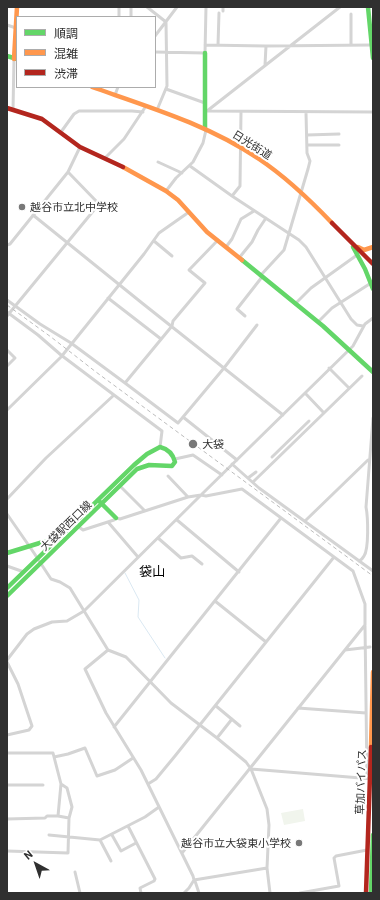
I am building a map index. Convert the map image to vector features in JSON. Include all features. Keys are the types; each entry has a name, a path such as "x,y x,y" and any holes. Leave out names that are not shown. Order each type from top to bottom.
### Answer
{"main road":[{"path":"7,56 16,59 16,7"},
{"path":"369,7 373,18"},
{"path":"369,7 373,58"},
{"path":"206,53 206,130"},
{"name":"日光街道","path":"95,88 146,106 206,130 241,148 269,167 301,193 373,264"},
{"path":"7,108 48,122 80,147 105,158 178,200 196,221 318,322 373,372"},
{"path":"351,243 364,250 373,247"},
{"path":"351,243 365,269 373,289"},
{"path":"160,447 166,449 175,459 174,464 170,467 149,464 135,467 144,456 160,447"},
{"path":"144,456 149,464"},
{"name":"大袋駅西口線","path":"7,596 120,486 135,467"},
{"name":"大袋駅西口線","path":"7,588 98,500 135,467"},
{"path":"98,500 116,518"},
{"path":"7,553 43,542 46,542 50,546"},
{"name":"草加バイパス","path":"371,893 370,779 373,672"},
{"name":"草加バイパス","path":"366,893 373,835"}],"street":[{"path":"148,7 166,22 166,89 157,111"},
{"path":"156,35 177,7"},
{"path":"156,52 206,53 206,7"},
{"path":"218,45 221,12 223,7"},
{"path":"206,111 340,7"},
{"path":"351,14 351,46"},
{"path":"7,25 16,28"},
{"path":"205,45 372,45"},
{"path":"265,65 266,46"},
{"path":"13,110 16,59"},
{"path":"115,95 118,88"},
{"path":"166,89 205,103"},
{"path":"105,158 124,140 146,106"},
{"path":"61,132 74,114 79,110 143,112"},
{"path":"206,111 373,112"},
{"path":"232,196 240,186 241,112"},
{"path":"245,316 237,309 261,276 283,253 301,193 310,161 307,153 306,112"},
{"path":"166,192 176,178 190,166 203,143 206,130"},
{"path":"307,135 339,134"},
{"path":"307,145 339,145"},
{"path":"7,245 10,244 68,172 80,147"},
{"path":"158,162 182,173"},
{"path":"190,166 254,211 299,240 306,247 353,322 359,326 363,326"},
{"path":"68,172 99,204 8,314 38,335 61,356 162,431 160,447"},
{"path":"226,247 232,239 241,219 254,211"},
{"path":"7,410 61,356 154,241 156,236 166,227 189,212"},
{"path":"34,215 172,326 175,330 283,415"},
{"path":"239,258 252,242 266,218"},
{"path":"125,383 205,283 189,270 218,240"},
{"path":"154,241 172,256"},
{"path":"295,304 306,292 357,255"},
{"path":"318,322 332,308 371,283"},
{"path":"108,298 160,339"},
{"path":"7,300 40,324 71,343 178,423 256,327"},
{"path":"7,735 29,730 32,726 18,684 7,661 27,634 34,629 52,622 67,621 84,611 349,350 363,326 373,318"},
{"path":"7,350 15,358 7,366"},
{"path":"330,368 349,388"},
{"path":"253,482 362,376"},
{"path":"305,393 324,413"},
{"path":"7,499 46,458 114,395"},
{"path":"183,417 237,460"},
{"path":"359,561 365,555 368,526 366,507 373,418"},
{"path":"272,457 309,420"},
{"path":"288,442 291,445"},
{"path":"175,459 193,455 222,475"},
{"path":"305,521 369,459"},
{"path":"232,464 253,482 373,571"},
{"path":"248,478 256,472"},
{"path":"168,476 188,497"},
{"path":"120,486 144,511"},
{"path":"79,527 83,530 116,518 120,519 188,497 201,495 206,496 242,489 353,571 364,604 366,713 370,779 250,768"},
{"path":"7,514 51,579 70,588 108,650 126,657 171,703 201,725 246,762 250,768 267,809 269,825 267,868 270,893"},
{"path":"114,727 281,518"},
{"path":"177,520 239,572"},
{"path":"108,522 138,557"},
{"path":"158,538 181,558 192,556 202,564"},
{"path":"148,784 156,779 201,725 334,557"},
{"path":"7,566 24,572"},
{"path":"215,602 266,642"},
{"path":"182,853 365,625"},
{"path":"345,650 370,647"},
{"path":"108,650 85,669 106,713 160,807 195,880 199,893"},
{"path":"216,706 240,726"},
{"path":"298,708 366,713"},
{"path":"217,738 232,719"},
{"path":"54,757 85,748 97,776 115,770 133,758"},
{"path":"7,753 53,753 61,784 58,816"},
{"path":"7,851 68,853 72,807 67,788 61,784"},
{"path":"7,785 43,785"},
{"path":"49,835 100,840 145,817 160,807"},
{"path":"7,819 45,818 47,816 70,818"},
{"path":"128,826 155,879 154,882 140,888 141,893"},
{"path":"112,835 121,851 136,843"},
{"path":"100,840 111,861"},
{"path":"300,893 338,886 334,858 336,856 371,849"},
{"path":"184,893 190,888 195,880 267,868"},
{"path":"75,872 80,893"}],"shaded area":[{"path":"303,809 305,821 284,825 281,813"}],"waterway":[{"path":"125,573 139,600 138,617 165,658"}],"railway":[{"path":"7,305 373,576"}],"traffic: fast":[{"path":"368,7 373,58"},
{"path":"205,53 205,129"},
{"path":"7,56 16,59"},
{"path":"353,247 365,269 373,289"},
{"path":"242,260 323,326 373,372"},
{"path":"7,588 147,454 160,447 171,454 175,462 172,466 149,465 137,469 7,596"},
{"path":"100,502 116,518"},
{"path":"7,553 43,542 46,542 50,546"},
{"path":"371,893 373,835"}],"traffic: slow":[{"path":"16,16 17,7"},
{"path":"14,59 16,24"},
{"path":"95,88 178,118 220,136 240,147 269,166 288,181 332,223"},
{"path":"123,167 166,191 178,200 207,232 242,260"},
{"path":"358,247 364,250 373,247"},
{"path":"371,747 373,672"}],"traffic: jam":[{"path":"7,108 42,119 80,147 123,167"},
{"path":"332,223 373,264"},
{"path":"366,893 371,747"}],"place":[{"name":"越谷市立北中学校","path":"22,207"},
{"name":"大袋","path":"193,444"},
{"name":"越谷市立大袋東小学校","path":"299,843"}],"district":[{"name":"袋山","path":"152,572"}]}
